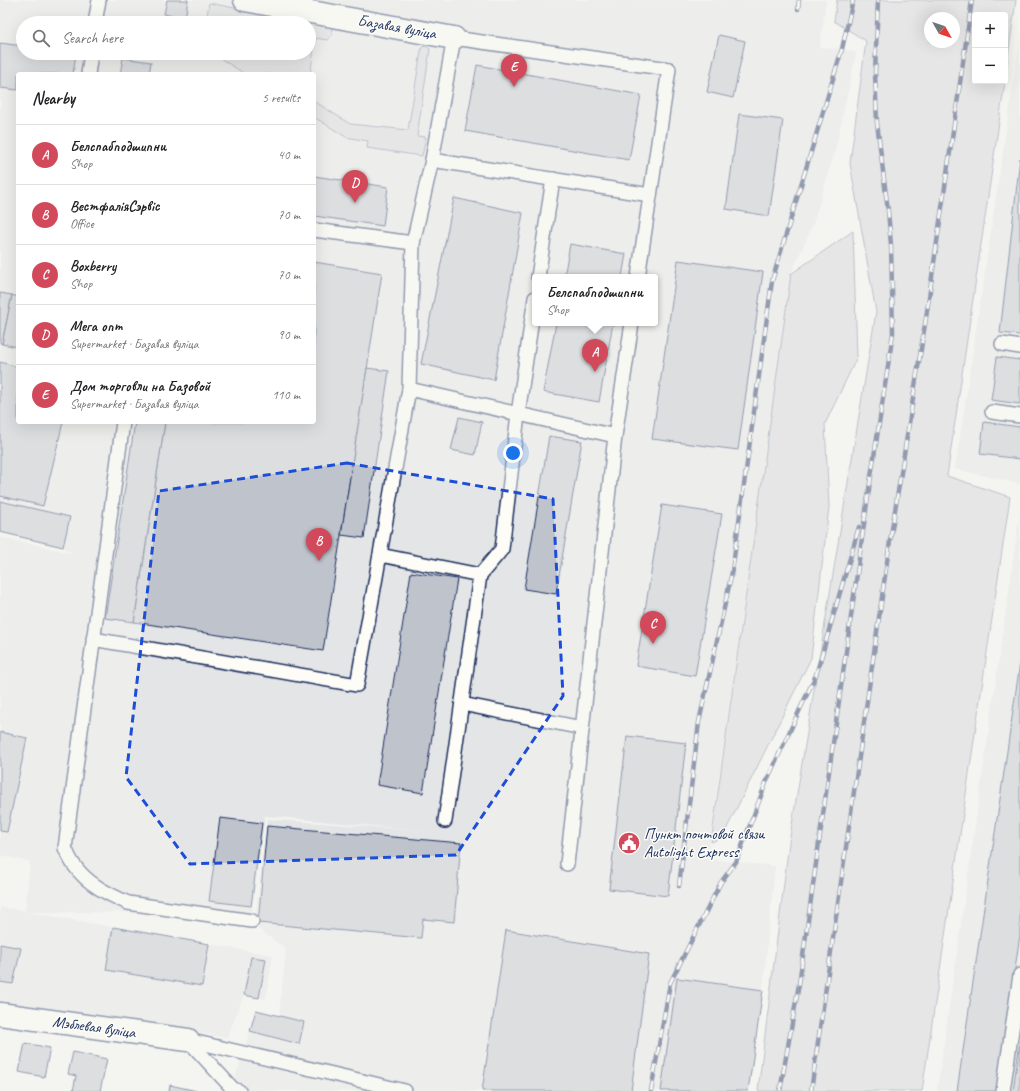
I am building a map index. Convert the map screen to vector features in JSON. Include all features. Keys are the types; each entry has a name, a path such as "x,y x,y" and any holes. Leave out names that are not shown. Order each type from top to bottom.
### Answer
{"street":[{"name":"Базавая вуліца","path":"245,0 454,38"},
{"name":"Мэблевая вуліца","path":"0,1014 188,1040"}],"lane":[{"path":"96,16 99,0"},
{"path":"94,639 357,685 409,389 413,243 432,160 454,38 669,69 638,274"},
{"path":"88,72 90,60"},
{"path":"432,160 650,195"},
{"path":"538,274 553,180"},
{"path":"316,230 413,243"},
{"path":"445,821 480,576 502,549 518,414 532,318"},
{"path":"567,864 615,436 632,326"},
{"path":"1002,344 1020,347"},
{"path":"409,389 615,436"},
{"path":"992,412 1020,416"},
{"path":"123,424 65,848 74,865 89,881 110,895 128,903 252,920"},
{"path":"380,555 480,576"},
{"path":"462,704 582,728"},
{"path":"1003,1091 1017,1016 1020,975"},
{"path":"188,1040 233,1089 239,1091"},
{"path":"188,1040 405,1091"}],"highlighted area":[{"path":"347,463 553,499 563,696 456,855 190,864 126,777 159,491"}],"shaded area":[{"path":"0,0 826,0 820,47 842,49 856,53 835,151 813,224 791,274 707,859 775,866 763,990 748,1091 233,1091 236,1075 256,1010 279,1016 286,949 254,926 267,819 428,831 265,816 252,913 28,912 273,955 266,999 244,995 227,1038 93,1014 69,1015 0,1003 0,907 25,911 30,862 0,855 0,537 71,553 63,547 0,532"},
{"path":"837,0 1016,0 1008,57 1008,12 972,12 972,84 1005,84 947,476 1010,497 922,1091 758,1091 789,843 876,312 850,163 866,41 834,21"},
{"path":"209,3 276,16 207,16"},
{"path":"316,24 328,26 332,29 332,36 327,40 316,38"},
{"path":"1020,38 1020,484 955,469"},
{"path":"426,46 430,49 417,136 426,137 422,156 367,148 368,141 346,137 316,118 316,102 350,124 408,130 422,47"},
{"path":"223,60 312,60 310,72 242,72"},
{"path":"853,231 857,357 825,424 829,507 811,658 722,838 711,842 791,274"},
{"path":"1020,513 1020,1091 937,1091"}],"building":[{"path":"167,0 188,0 185,16 172,16 164,14"},
{"path":"719,35 745,41 733,98 707,92"},
{"path":"0,43 16,45 16,60 75,60 73,72 16,72 16,90 0,88"},
{"path":"123,60 151,62 149,72 120,72"},
{"path":"477,65 641,95 629,160 465,131"},
{"path":"739,114 783,120 769,216 726,209"},
{"path":"1020,158 1020,335 1000,333"},
{"path":"316,176 388,187 383,226 316,216"},
{"path":"454,198 523,213 494,380 421,364"},
{"path":"570,244 626,254 623,274 565,274"},
{"path":"678,260 763,272 738,450 652,439"},
{"path":"316,262 382,273 323,651 134,622 165,424 316,424"},
{"path":"0,293 12,295 2,344 0,343"},
{"path":"12,295 16,296 16,347 2,344"},
{"path":"555,326 612,326 599,402 543,392"},
{"path":"997,357 1020,360 1020,404 991,400"},
{"path":"0,362 16,366 16,424 63,424 43,506 0,496"},
{"path":"367,368 389,371 364,538 341,535"},
{"path":"459,417 482,422 475,455 451,450"},
{"path":"984,422 1020,427 1020,459 980,454"},
{"path":"135,424 165,424 134,622 105,618"},
{"path":"549,436 582,441 556,594 524,589"},
{"path":"0,501 70,517 63,547 0,532"},
{"path":"662,505 722,514 695,676 636,666"},
{"path":"411,572 457,579 423,793 377,785"},
{"path":"1020,663 1020,935 997,1091 957,1091"},
{"path":"0,732 27,738 7,832 0,831"},
{"path":"627,736 686,743 668,896 609,889"},
{"path":"220,818 262,823 251,906 209,901"},
{"path":"267,826 461,843 454,922 423,919 421,938 258,923"},
{"path":"113,927 209,944 202,986 106,970"},
{"path":"506,930 649,954 631,1091 482,1091"},
{"path":"0,944 21,948 13,984 0,982"},
{"path":"251,957 266,959 259,998 244,995"},
{"path":"677,978 763,990 748,1091 661,1091"},
{"path":"256,1010 304,1022 299,1044 250,1031"},
{"path":"1020,1041 1020,1091 1013,1091"},
{"path":"25,1043 50,1048 44,1077 19,1072"},
{"path":"73,1052 107,1059 100,1091 73,1091 76,1076 68,1074"},
{"path":"170,1085 197,1091 169,1091"}],"railway":[{"path":"798,9 799,0"},
{"path":"679,886 699,722 732,572 772,281 842,49 853,0"},
{"path":"780,1091 799,984 868,496 893,333 891,245 877,123 875,73 878,0"},
{"path":"811,1091 890,541 926,318 972,0"},
{"path":"651,1091 670,983 721,882 736,862 767,780 816,675 859,527"}],"place":[{"name":"Дом торговли на Базовой","path":"514,87"},
{"name":"Мега опт","path":"355,203"},
{"name":"Белспабподшипни","path":"595,372"},
{"name":"ВестфаліяСэрвіс","path":"319,561"},
{"name":"Boxberry","path":"653,644"},
{"name":"Пункт почтовой связи Autolight Express","path":"629,843"}]}
